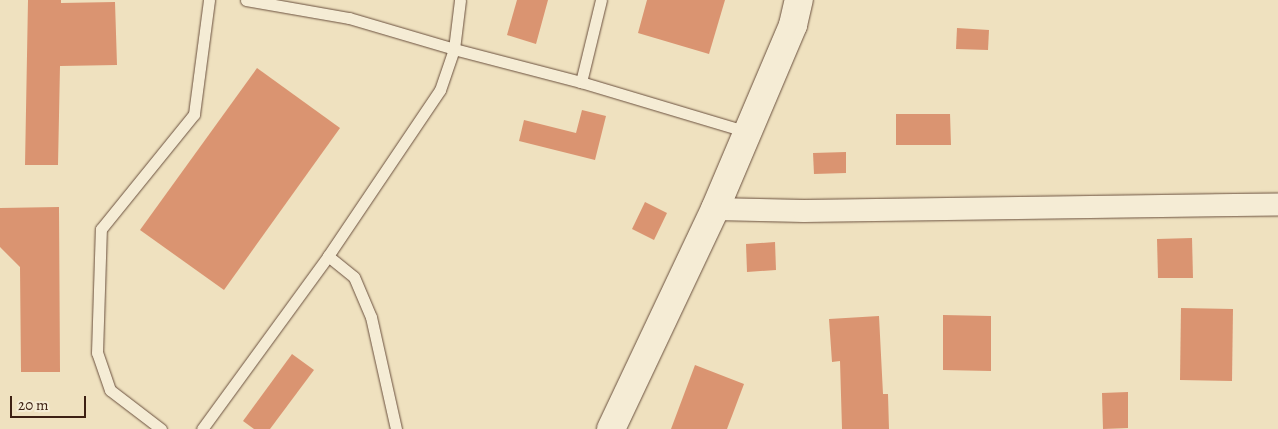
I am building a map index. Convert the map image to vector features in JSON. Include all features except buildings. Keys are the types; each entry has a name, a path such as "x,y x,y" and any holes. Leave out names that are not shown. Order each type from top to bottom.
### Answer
{"street":[{"path":"611,429 715,209 793,25 798,0"},
{"path":"715,209 804,211 1278,204"}],"lane":[{"path":"161,429 110,390 97,353 101,229 194,114 209,0"},
{"path":"246,0 350,18 454,50 580,82 748,132"},
{"path":"202,429 328,256 440,90 454,50 460,0"},
{"path":"580,82 602,0"},
{"path":"328,256 354,277 371,317 396,429"}]}
